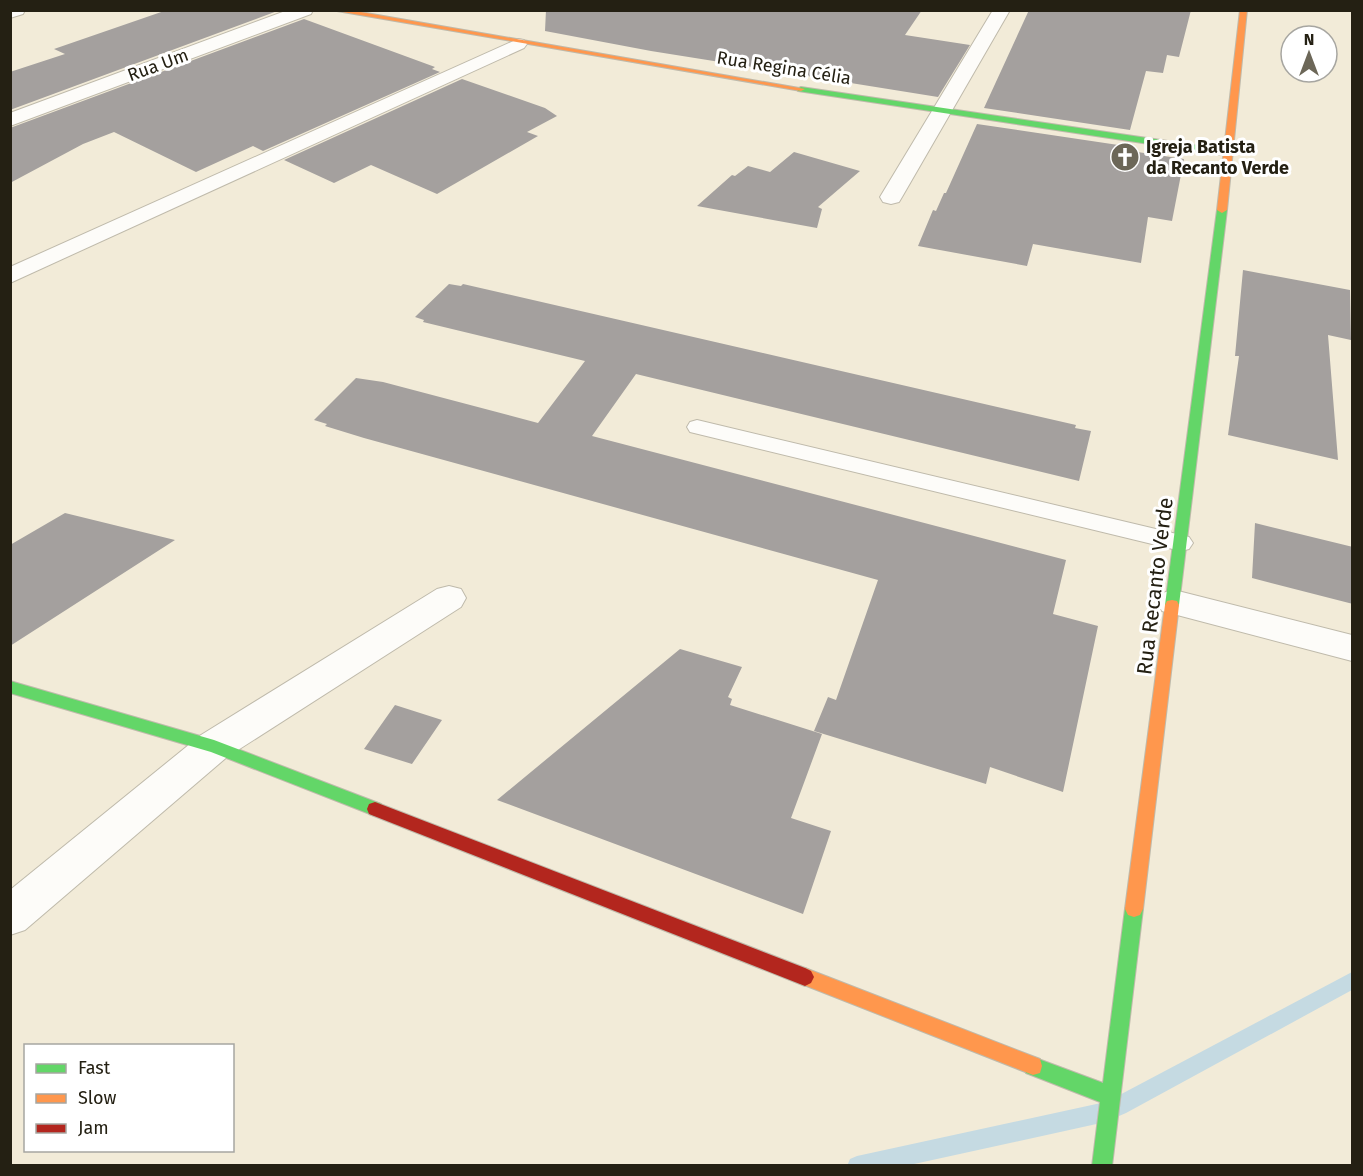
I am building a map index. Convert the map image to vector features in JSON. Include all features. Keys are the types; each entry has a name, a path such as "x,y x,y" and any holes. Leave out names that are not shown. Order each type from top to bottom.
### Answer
{"street":[{"path":"10,13 17,10"},
{"name":"Rua Um","path":"10,120 305,10"},
{"name":"Rua Regina Célia","path":"334,10 518,44 941,112 1229,153"},
{"path":"891,197 1002,10"},
{"name":"Rua Recanto Verde","path":"1102,1166 1174,602 1229,153 1244,10"},
{"path":"10,276 518,44"},
{"path":"10,916 214,746 449,598"},
{"path":"1174,602 1353,648"},
{"path":"10,687 214,746 1111,1096"}],"lane":[{"path":"697,426 1181,543"}],"building":[{"path":"167,10 280,10 10,110 10,72 65,54 54,49"},
{"path":"546,10 922,10 905,35 970,45 938,97 651,51 545,31"},
{"path":"1029,10 1191,10 1179,57 1167,55 1163,73 1146,71 1130,130 984,108"},
{"path":"304,19 435,67 432,69 440,72 263,151 253,146 196,172 114,132 83,144 10,183 10,128"},
{"path":"462,79 545,108 557,116 527,132 538,136 437,194 371,165 334,183 284,160"},
{"path":"977,124 1125,146 1124,150 1184,159 1172,221 1148,217 1141,263 1033,244 1027,266 918,246 933,210 936,211 946,193"},
{"path":"794,152 860,171 818,207 822,209 817,228 697,206 732,175 735,176 748,166 770,172"},
{"path":"1243,270 1350,290 1351,340 1328,335 1338,460 1228,435 1239,356 1235,356"},
{"path":"449,284 461,286 463,284 1076,425 1075,428 1091,431 1079,481 636,374 592,436 1066,560 1053,614 1098,626 1063,792 990,767 986,784 814,731 828,697 836,700 878,580 364,438 325,426 327,424 314,420 356,378 383,382 538,423 585,361 423,322 424,320 415,317"},
{"path":"65,513 175,540 10,646 10,545"},
{"path":"1255,523 1353,547 1353,604 1252,578"},
{"path":"680,649 742,667 728,697 732,699 730,705 822,734 791,818 831,831 803,914 497,800"},
{"path":"395,705 442,720 412,764 364,749"}],"waterway":[{"path":"1119,1106 1352,981"},
{"path":"857,1166 1101,1113"}],"traffic: fast":[{"path":"801,89 1229,153"},
{"path":"1172,605 1222,210"},
{"path":"10,687 214,746 375,809"},
{"path":"1102,1166 1134,909"},
{"path":"1033,1066 1111,1096"}],"traffic: slow":[{"path":"334,10 801,89"},
{"path":"1222,210 1244,10"},
{"path":"1134,909 1172,605"},
{"path":"805,977 1033,1066"}],"traffic: jam":[{"path":"375,809 805,977"}],"place":[{"name":"Igreja Batista da Recanto Verde","path":"1125,157"}]}
